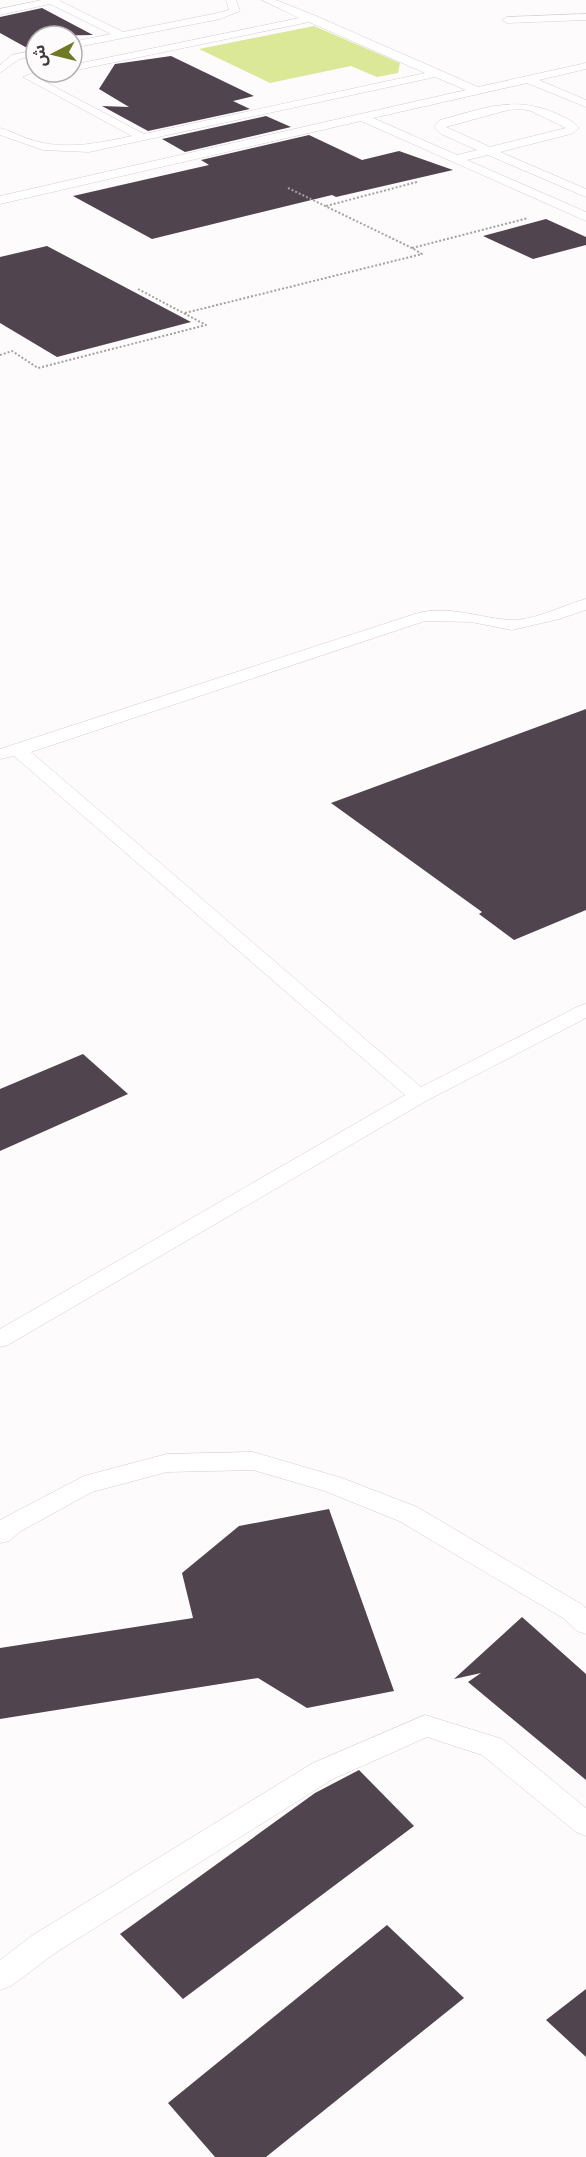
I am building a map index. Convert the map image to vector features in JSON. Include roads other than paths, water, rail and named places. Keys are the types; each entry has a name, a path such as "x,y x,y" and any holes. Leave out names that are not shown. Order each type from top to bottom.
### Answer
{"lane":[{"path":"84,43 220,16 235,11 231,0"},
{"path":"267,0 477,91"},
{"path":"0,12 54,1 121,35"},
{"path":"84,66 312,18"},
{"path":"507,20 586,18"},
{"path":"0,70 16,57 24,55"},
{"path":"0,200 586,66"},
{"path":"0,131 33,146 60,150 89,148 434,74"},
{"path":"527,79 586,104"},
{"path":"41,84 142,137"},
{"path":"456,159 490,151 567,132 573,128 551,115 522,106 508,107 441,124 440,127 445,132 490,151 586,193"},
{"path":"361,117 586,217"},
{"path":"9,752 424,616 471,617 512,625 552,616 586,604"},
{"path":"9,752 419,1096"},
{"path":"0,1339 419,1096 586,1010"},
{"path":"0,1534 12,1524 84,1485 167,1463 253,1461 333,1484 408,1514 572,1611 586,1624"},
{"path":"0,1977 44,1944 194,1849 324,1771 425,1726 492,1747 586,1824"}]}
